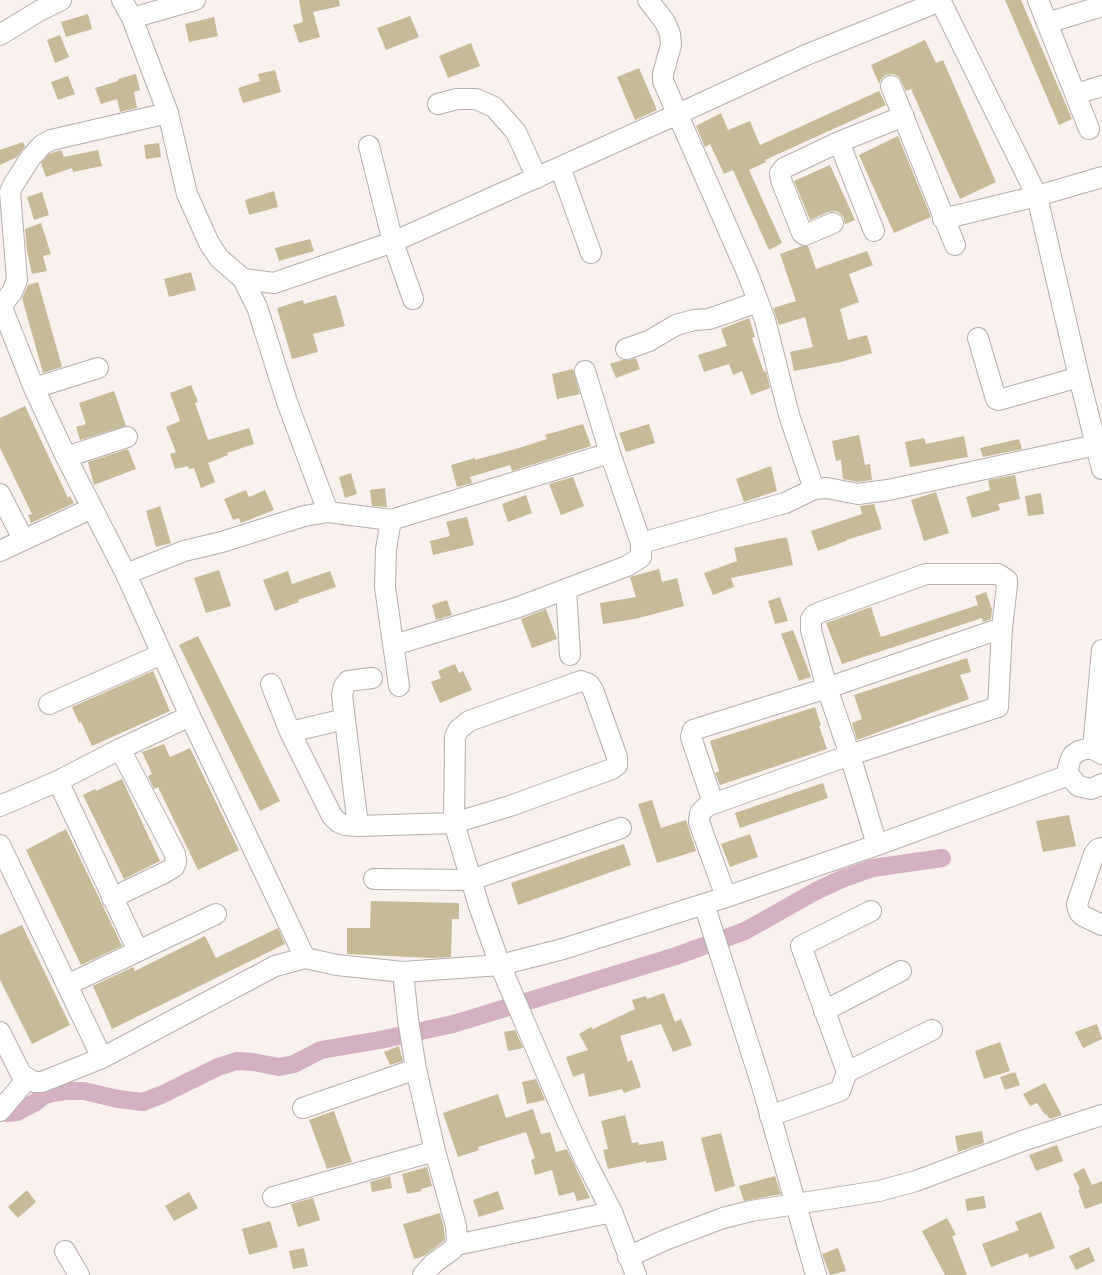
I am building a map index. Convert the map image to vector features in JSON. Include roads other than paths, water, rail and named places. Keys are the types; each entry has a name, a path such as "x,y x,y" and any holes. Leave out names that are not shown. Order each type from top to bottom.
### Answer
{"street":[{"path":"0,35 61,0"},
{"path":"122,0 132,18 168,113 187,194 209,243 219,258 243,279 257,307 287,402 328,512"},
{"path":"132,18 195,0"},
{"path":"648,0 665,22 670,34 671,45 663,74 663,81 758,302 789,414 814,489"},
{"path":"1038,0 1089,129"},
{"path":"243,279 274,283 393,242 806,55 940,1 1037,196 1079,377 1095,412 1096,445 1102,469"},
{"path":"1047,22 1102,6"},
{"path":"891,86 955,245"},
{"path":"1076,94 1102,86"},
{"path":"438,104 457,99 476,99 494,107 516,132 537,178"},
{"path":"168,113 51,140 42,145 31,157 10,192 17,280 12,292 1,306 34,388 126,574 190,716 305,958"},
{"path":"833,224 805,235 802,233 780,180 780,173 784,168 839,142 904,116"},
{"path":"839,142 874,231"},
{"path":"368,146 393,242 413,299"},
{"path":"560,167 591,253"},
{"path":"943,219 1037,196 1102,176"},
{"path":"626,349 650,341 676,325 709,318 758,302"},
{"path":"978,338 996,400 1079,377"},
{"path":"34,388 98,368"},
{"path":"394,646 516,608 636,562 641,557 641,543 610,453 585,371"},
{"path":"66,456 127,437"},
{"path":"641,543 785,503 814,489 858,494 888,490 1096,445"},
{"path":"126,574 184,551 222,542 304,516 328,512 391,520 610,453"},
{"path":"0,494 23,539"},
{"path":"0,551 92,508"},
{"path":"391,520 386,548 385,586 400,686"},
{"path":"726,897 699,822 700,813 707,806 850,755 998,707 1002,628 1007,585 1006,580 998,574 926,574 814,615 810,619 811,630 827,688 850,755 877,845"},
{"path":"566,589 570,654"},
{"path":"713,803 691,736 693,730 827,688 1002,628"},
{"path":"1102,650 1097,752 1086,749 1073,755 1070,761 1069,775 1072,781 1084,789 1091,789 1102,784"},
{"path":"49,704 162,654"},
{"path":"358,826 342,695 344,686 348,681 372,678"},
{"path":"270,684 290,732 332,816 338,822 345,825 358,826 454,824 612,769 617,765 617,757 593,690 588,684 581,682 469,721 458,730 455,737 454,824 471,880 511,993 526,1023 585,1160 612,1212 632,1266 665,1240 705,1224 751,1211 851,1196 899,1186 1025,1140 1102,1115"},
{"path":"0,806 58,781 120,748 190,716"},
{"path":"290,732 346,719"},
{"path":"112,898 164,873 174,867 176,862 175,854 120,748"},
{"path":"0,1032 6,1059 27,1079 34,1082 42,1082 102,1058 275,966 305,958 337,965 403,972 500,965 563,949 726,897 877,845 1069,775"},
{"path":"58,781 138,951"},
{"path":"374,879 471,880 620,828"},
{"path":"0,845 102,1058"},
{"path":"1102,848 1098,849 1094,854 1077,904 1079,912 1083,916 1102,925"},
{"path":"704,904 770,1116 816,1275"},
{"path":"770,1116 840,1091 847,1072 801,946 872,911"},
{"path":"67,985 216,914"},
{"path":"824,1011 901,971"},
{"path":"403,972 416,1069 435,1151 456,1226 456,1245 429,1267 423,1275"},
{"path":"847,1072 932,1030"},
{"path":"303,1108 416,1069"},
{"path":"5,1105 27,1079"},
{"path":"273,1197 435,1151"},
{"path":"456,1245 612,1212"},
{"path":"65,1251 78,1275"}],"waterway":[{"path":"0,1109 7,1113 17,1112 43,1096 65,1091 84,1091 118,1099 143,1102 218,1067 237,1061 279,1067 294,1064 321,1050 380,1040 453,1024 676,956 745,931 816,891 844,878 873,868 942,858"}]}
